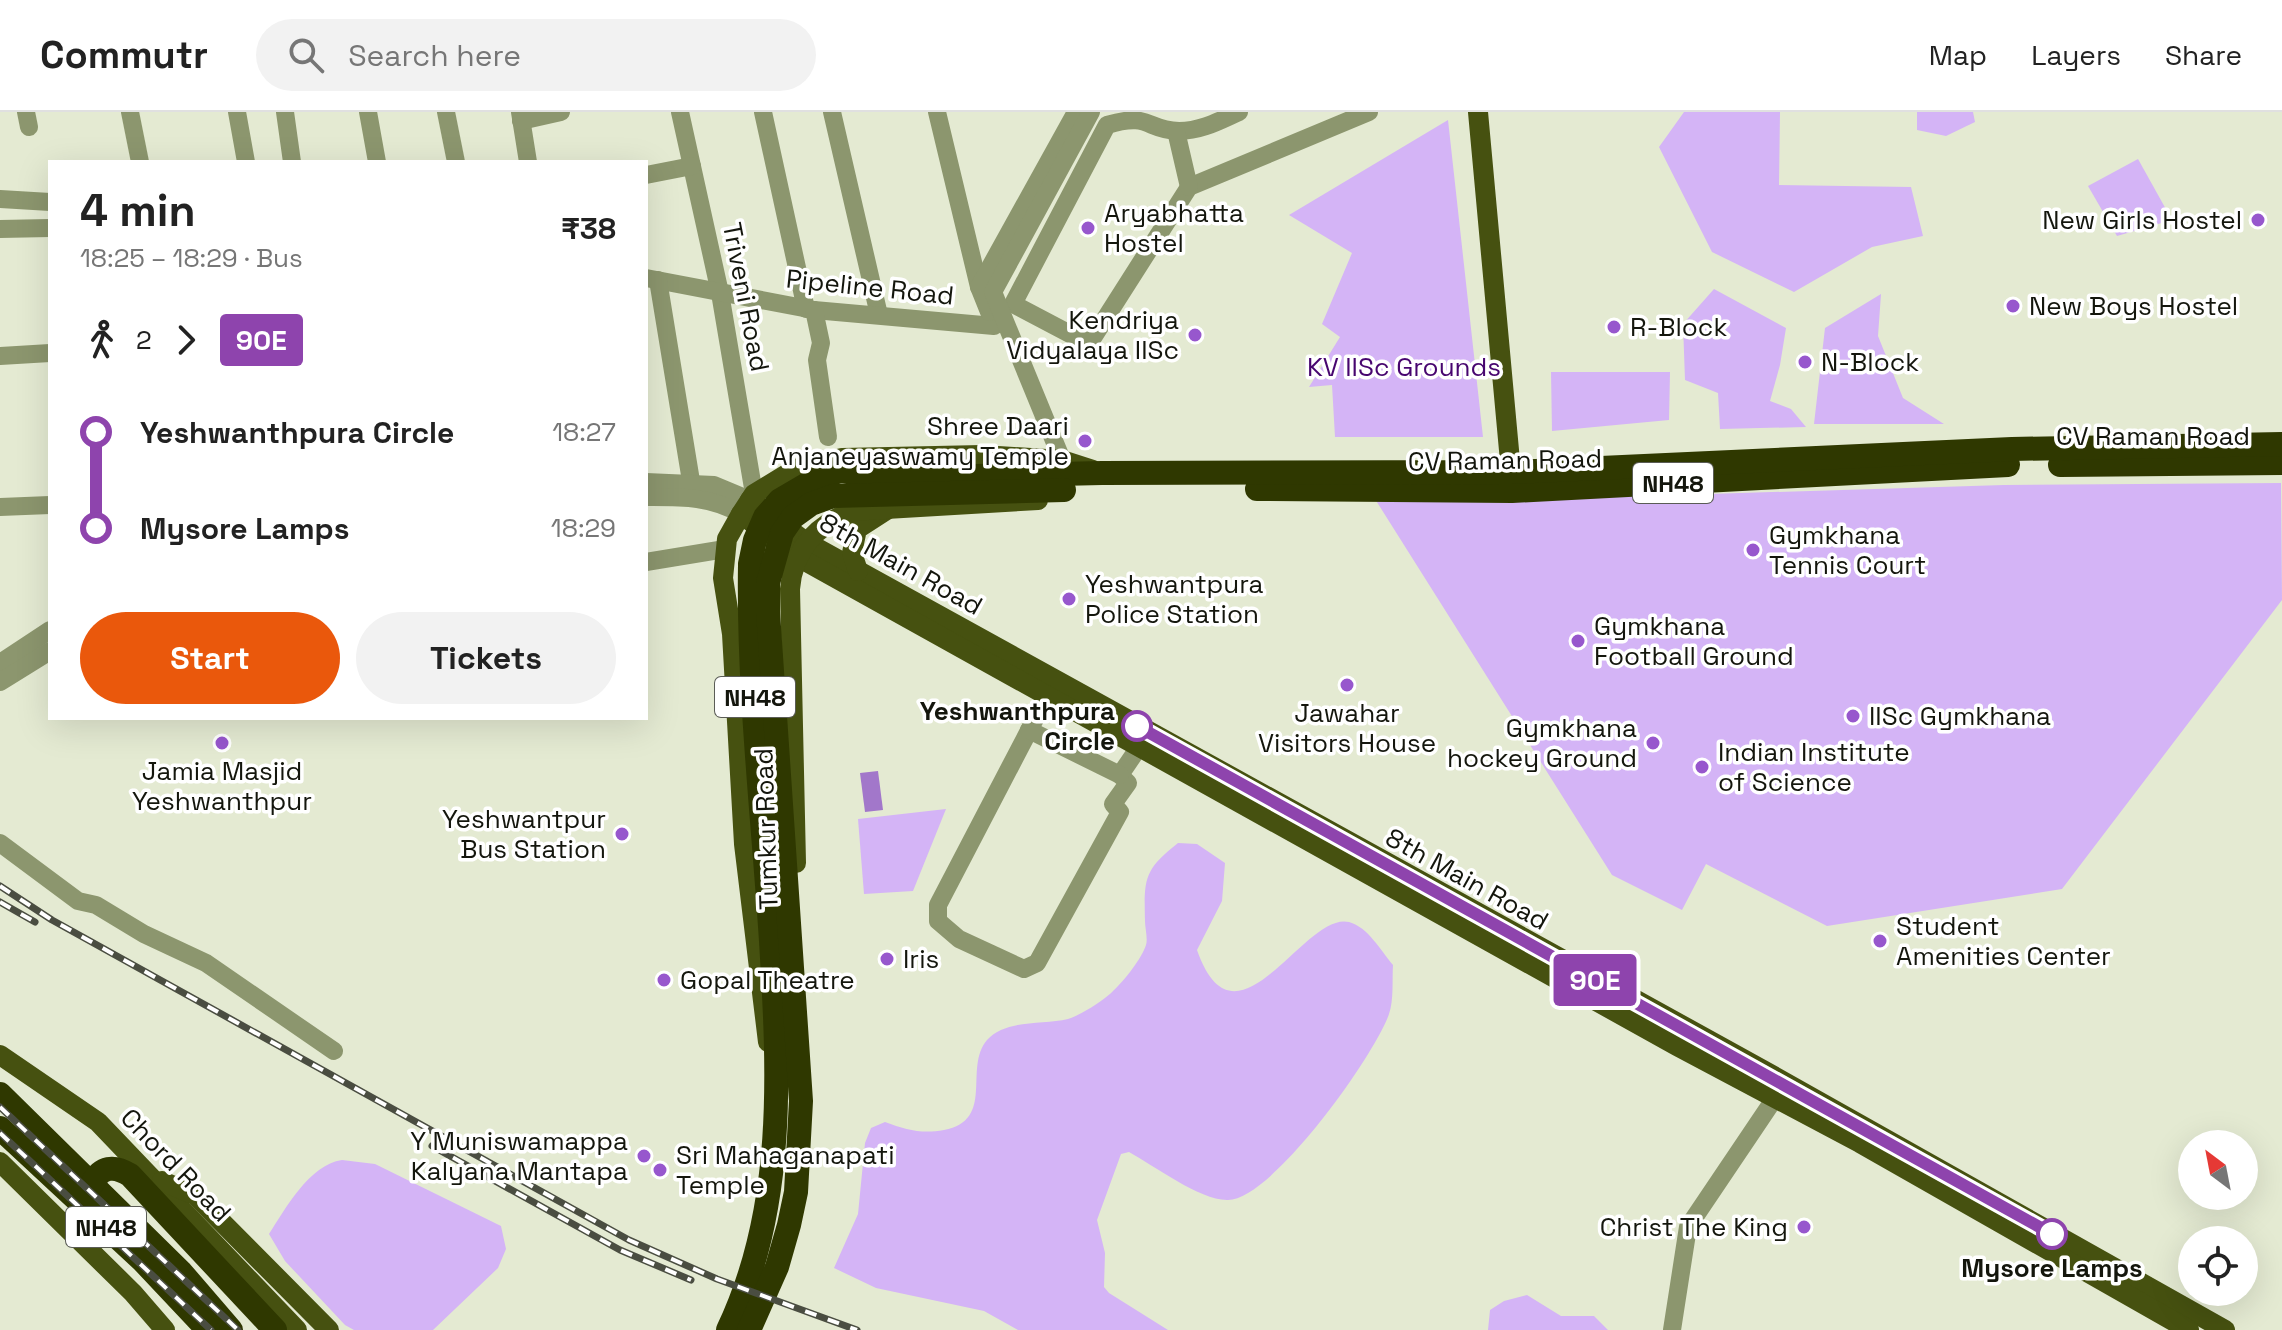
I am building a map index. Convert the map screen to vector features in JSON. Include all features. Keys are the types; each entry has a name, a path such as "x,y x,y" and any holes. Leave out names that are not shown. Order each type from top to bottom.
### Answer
{"highway":[{"name":"CV Raman Road","path":"1102,473 1511,472 2012,449 2282,444"},
{"name":"CV Raman Road","path":"889,494 1064,490 1512,491 2014,465 2282,463"},
{"name":"NH48","path":"776,1051 749,592 755,540 765,517 780,500 821,476 841,471 889,494"},
{"name":"NH48","path":"789,933 768,612 772,557 793,517 811,504 833,496 889,494 1102,473"},
{"name":"Tumkur Road","path":"736,1329 796,1192 801,1116 789,933"},
{"name":"Tumkur Road","path":"767,1263 774,1159 776,1051"},
{"name":"NH48","path":"0,1094 181,1272 231,1330"},
{"name":"NH48","path":"0,1128 143,1261 208,1330"},
{"path":"92,1184 97,1173 107,1168 119,1168 130,1175 275,1330"}],"main road":[{"path":"1478,112 1511,472"},
{"path":"776,1051 766,1040 760,995 743,831 732,634 723,578 725,549 748,502 799,468 842,458 982,455 1056,460 1102,473"},
{"path":"861,459 865,509"},
{"path":"801,549 835,517 865,509 889,494"},
{"path":"858,571 852,553 857,529 889,494"},
{"name":"8th Main Road","path":"748,502 801,549 1682,1038"},
{"name":"8th Main Road","path":"801,549 858,571 1013,666 1047,696 1139,747 2225,1330"},
{"name":"Tumkur Road","path":"789,933 798,919 790,589 801,549"},
{"name":"Chord Road","path":"0,1055 98,1122 155,1178 297,1330"},
{"name":"8th Main Road","path":"1780,1090 2189,1330"},
{"path":"0,1162 133,1293 165,1330"},
{"path":"155,1178 195,1195 329,1330"}],"street":[{"path":"130,112 140,160"},
{"path":"237,112 246,160"},
{"path":"285,112 292,160"},
{"path":"368,112 377,160"},
{"path":"446,112 456,160"},
{"path":"528,160 520,116 561,112"},
{"name":"Triveni Road","path":"680,112 720,293 748,502"},
{"path":"763,112 821,343 817,360 828,437"},
{"path":"832,112 879,315"},
{"path":"937,112 994,326 1056,460"},
{"path":"1056,460 986,290 1076,112"},
{"path":"986,290 1091,112"},
{"path":"1239,112 1202,129 1176,131 1134,117 1107,125 1013,304 1089,344 1189,187 1369,112"},
{"path":"1176,131 1189,187"},
{"path":"648,175 692,166"},
{"path":"0,199 48,202"},
{"path":"0,229 48,228"},
{"path":"652,279 691,481"},
{"name":"Pipeline Road","path":"652,279 810,309 994,326"},
{"path":"0,356 48,353"},
{"name":"8th Main Road","path":"648,482 691,481 731,490 748,502"},
{"path":"0,496 48,495"},
{"path":"648,497 748,502"},
{"path":"0,507 48,505"},
{"path":"0,515 48,512"},
{"path":"648,562 725,549"},
{"path":"0,663 48,631"},
{"path":"0,673 48,643"},
{"path":"0,682 48,652"},
{"path":"1029,730 1120,775 1128,783 1113,804 1120,812 1037,963 1024,969 959,939 938,921 938,905 1029,730 1047,696"},
{"path":"1120,775 1139,747"},
{"path":"0,843 78,901 96,905 155,940 206,963 334,1051"},
{"path":"1672,1330 1688,1227 1780,1090"}],"green space":[{"path":"1684,112 1780,112 1779,185 1911,187 1923,236 1872,247 1794,292 1712,252 1659,147"},
{"path":"1917,112 1973,112 1975,122 1946,136 1917,130"},
{"name":"KV IISc Grounds","path":"1448,120 1483,437 1335,437 1332,385 1309,387 1340,337 1322,324 1352,253 1289,215"},
{"path":"2138,159 2172,220 2117,236 2088,186"},
{"path":"1714,289 1786,328 1770,401 1791,409 1806,427 1720,429 1718,393 1685,380 1683,324"},
{"path":"1881,294 1878,336 1903,398 1944,424 1814,424 1825,328"},
{"path":"1551,372 1670,372 1669,420 1552,431"},
{"name":"IISc Gymkhana","path":"2281,483 2282,600 2062,889 1827,926 1706,864 1682,910 1612,875 1375,499 1512,500 2004,485"},
{"path":"946,809 913,891 864,894 858,819"},
{"path":"1178,843 1197,844 1225,863 1222,901 1197,950 1213,980 1231,991 1250,987 1271,974 1312,937 1331,925 1349,922 1368,934 1393,965 1389,1014 1364,1060 1344,1091 1295,1152 1247,1193 1228,1200 1217,1199 1191,1189 1129,1152 1121,1154 1097,1220 1105,1253 1104,1287 1168,1330 1018,1330 984,1311 876,1288 834,1268 858,1214 865,1143 871,1128 885,1122 928,1132 960,1124 969,1116 974,1105 980,1051 995,1033 1014,1026 1068,1019 1110,994 1132,969 1146,945 1145,894 1148,876 1158,861"},
{"path":"342,1160 375,1164 501,1226 506,1249 498,1268 433,1330 354,1330 345,1325 285,1261 269,1234 309,1179 319,1170"},
{"path":"1527,1295 1561,1316 1594,1316 1608,1330 1488,1330 1490,1310 1504,1301"}],"shaded area":[{"path":"878,771 883,810 865,812 860,773"}],"railway":[{"path":"0,886 52,920 629,1240 717,1279 857,1330"},
{"path":"0,902 35,922"},
{"path":"0,1107 238,1330"},
{"path":"0,1133 211,1330"},
{"path":"432,1146 620,1250 691,1280"}],"bus line":[{"name":"90E","path":"1137,726 1686,1031 1763,1070 2052,1234"}],"place":[{"name":"New Girls Hostel","path":"2258,220"},
{"name":"Aryabhatta Hostel","path":"1088,228"},
{"name":"New Boys Hostel","path":"2013,306"},
{"name":"R-Block","path":"1614,327"},
{"name":"Kendriya Vidyalaya IISc","path":"1195,335"},
{"name":"N-Block","path":"1805,362"},
{"name":"Shree Daari Anjaneyaswamy Temple","path":"1085,441"},
{"name":"Gymkhana Tennis Court","path":"1753,550"},
{"name":"Yeshwantpura Police Station","path":"1069,599"},
{"name":"Gymkhana Football Ground","path":"1578,641"},
{"name":"Jawahar Visitors House","path":"1347,685"},
{"name":"IISc Gymkhana","path":"1853,716"},
{"name":"Yeshwanthpura Circle","path":"1137,726"},
{"name":"Jamia Masjid Yeshwanthpur","path":"222,743"},
{"name":"Gymkhana hockey Ground","path":"1653,743"},
{"name":"Indian Institute of Science","path":"1702,767"},
{"name":"Yeshwantpur Bus Station","path":"622,834"},
{"name":"Student Amenities Center","path":"1880,941"},
{"name":"Iris","path":"887,959"},
{"name":"Gopal Theatre","path":"664,980"},
{"name":"Y Muniswamappa Kalyana Mantapa","path":"644,1156"},
{"name":"Sri Mahaganapati Temple","path":"660,1170"},
{"name":"Christ The King","path":"1804,1227"},
{"name":"Mysore Lamps","path":"2052,1234"}]}
